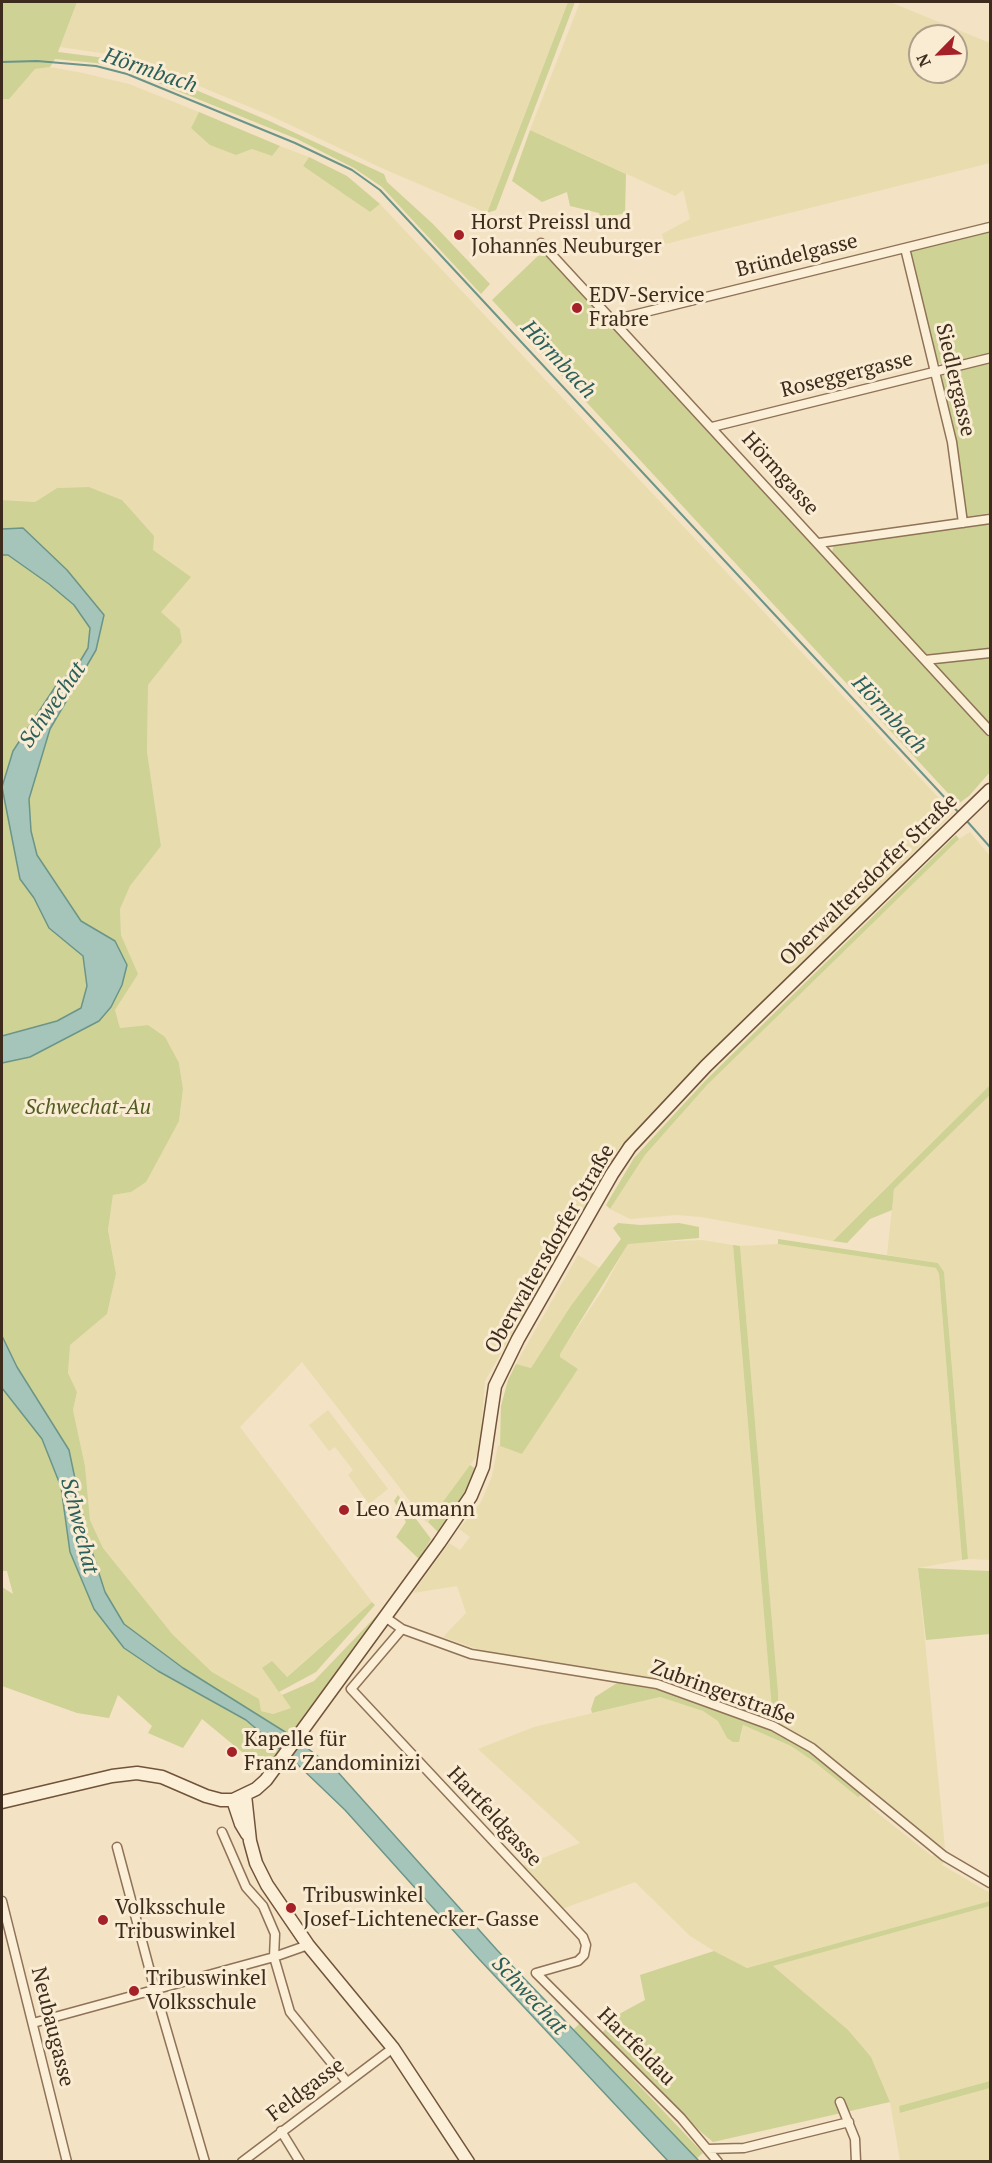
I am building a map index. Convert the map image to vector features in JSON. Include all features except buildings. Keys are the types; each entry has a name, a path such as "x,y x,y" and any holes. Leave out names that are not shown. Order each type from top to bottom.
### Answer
{"street":[{"name":"Bründelgasse","path":"613,320 990,227"},
{"name":"Hörmgasse","path":"541,243 990,731"},
{"name":"Siedlergasse","path":"905,248 952,442 963,523"},
{"name":"Roseggergasse","path":"712,427 990,358"},
{"path":"819,543 990,519"},
{"path":"925,660 990,653"},
{"name":"Oberwaltersdorfer Straße","path":"239,1798 256,1789 276,1767 471,1496 483,1467 495,1386 518,1340 612,1174 630,1147 706,1066 990,790"},
{"path":"385,1617 402,1629"},
{"name":"Zubringerstraße","path":"402,1629 471,1654 657,1684 773,1726 812,1748 944,1856 990,1883"},
{"name":"Hartfeldgasse","path":"402,1629 351,1689 583,1937 586,1945 584,1955 578,1961 537,1973"},
{"path":"2,1802 112,1776 137,1773 162,1777 221,1800 239,1798"},
{"path":"206,1796 241,1824 250,1841"},
{"path":"239,1798 241,1824"},
{"path":"239,1798 256,1863 267,1885 308,1945 393,2048 468,2162"},
{"path":"222,1832 246,1887 263,1906 275,1934 274,1957 290,2012 347,2082"},
{"path":"117,1847 155,1990 205,2162"},
{"name":"Neubaugasse","path":"2,1901 67,2162"},
{"path":"33,2023 274,1957 308,1945"},
{"name":"Hartfeldau","path":"537,1973 681,2118 718,2162"},
{"name":"Feldgasse","path":"242,2162 393,2048"},
{"path":"840,2102 855,2139 856,2162"},
{"path":"708,2149 744,2148 849,2122"},
{"path":"282,2131 300,2162"}],"shaded area":[{"path":"77,2 568,2 487,213 386,170 269,115 141,62 115,55 60,47"},
{"path":"580,2 890,2 944,24 908,24 908,84 968,84 968,34 990,43 990,163 665,244 662,234 690,219 683,190 675,196 530,130"},
{"path":"50,67 129,84 199,112 191,128 236,155 252,149 272,156 280,146 309,157 303,166 370,212 380,204 953,813 618,1149 485,1381 479,1453 427,1523 302,1362 240,1427 372,1602 285,1678 262,1668 292,1708 273,1714 261,1711 258,1699 212,1672 173,1636 103,1548 90,1520 85,1466 73,1410 77,1392 68,1373 69,1345 107,1314 116,1274 108,1230 113,1195 131,1192 179,1121 183,1089 179,1063 148,1025 120,1028 115,1010 137,974 121,935 120,909 130,886 161,846 147,752 148,685 182,642 180,629 161,612 153,550 122,500 89,487 57,488 35,502 2,500 2,99 9,98 35,69"},
{"path":"970,832 990,856 990,1085 833,1241 701,1217 677,1215 630,1219 610,1209 645,1155 707,1085 959,839"},
{"path":"990,1095 990,1560 968,1559 944,1272 938,1263 887,1255 894,1189"},
{"path":"702,1240 733,1245 773,1722 660,1681 483,1651 443,1637 466,1613 457,1586 413,1593 449,1543 460,1550 470,1537 459,1529 481,1502 492,1476 498,1445 522,1454 578,1369 558,1356 602,1291 628,1243"},
{"path":"778,1244 936,1268 939,1274 962,1560 918,1568 945,1848 932,1841 808,1742 779,1725 740,1246"},
{"path":"578,1255 600,1268 570,1307 531,1368 516,1364"},
{"path":"328,1410 388,1489 369,1504 348,1475 353,1470 335,1447 329,1451 309,1425"},
{"path":"660,1697 703,1711 718,1720 727,1738 741,1737 743,1725 791,1746 861,1792 871,1800 870,1807 932,1856 937,1853 945,1860 942,1865 990,1893 990,1901 747,1968 690,1936 635,1882 562,1909 523,1866 580,1843 478,1749 534,1727"},
{"path":"990,1906 990,2081 899,2106 901,2113 990,2088 990,2161 900,2161 890,2102 871,2057 773,1966"}],"green space":[{"path":"2,2 77,2 58,52 113,59 139,66 267,120 384,174 387,182 433,224 490,284 481,294 382,187 354,168 297,139 128,71 96,63 55,59 50,67 35,69 9,99 2,99"},
{"path":"568,2 575,2 496,210 487,213"},
{"path":"199,112 280,146 272,156 252,149 236,155 210,145 191,128"},
{"path":"530,130 626,174 625,213 601,219 599,213 570,206 567,192 542,202 512,181"},
{"path":"309,157 347,176 380,204 370,212 303,166"},
{"path":"990,232 990,353 942,365 935,360 910,255 912,251"},
{"path":"542,252 990,737 990,772 969,796 958,804 492,300"},
{"path":"990,363 990,513 965,517 940,381 941,376 945,374"},
{"name":"Schwechat-Au","path":"89,487 122,500 154,536 153,550 191,577 161,612 180,629 182,642 148,685 147,752 161,846 130,886 120,909 121,935 138,974 115,1010 120,1028 148,1025 165,1037 179,1063 183,1089 179,1121 146,1182 131,1192 113,1195 108,1230 116,1274 107,1314 70,1345 68,1373 77,1392 73,1410 85,1466 90,1520 103,1548 173,1635 212,1672 259,1699 261,1711 273,1714 291,1708 282,1695 314,1681 381,1611 290,1735 264,1718 280,1751 275,1757 253,1761 202,1719 183,1748 148,1733 152,1726 118,1695 109,1718 77,1713 2,1686 2,1587 13,1594 7,1571 2,1571 2,500 35,502 57,488"},
{"path":"990,524 990,648 927,655 832,552 834,545"},
{"path":"990,656 990,724 936,666 940,661"},
{"path":"956,835 959,839 707,1085 645,1155 610,1209 606,1205 634,1158 705,1081"},
{"path":"990,1085 990,1095 894,1189 892,1210 870,1219 847,1243 833,1241"},
{"path":"618,1223 640,1225 679,1223 699,1227 699,1238 628,1244 560,1354 560,1357 578,1369 522,1454 500,1446 501,1406 508,1380 516,1364 531,1368 570,1307 621,1239 613,1228"},
{"path":"778,1239 938,1263 944,1272 968,1559 962,1560 939,1274 936,1268 778,1244"},
{"path":"733,1245 740,1246 779,1725 773,1722"},
{"path":"470,1465 476,1469 465,1494 439,1533 428,1522"},
{"path":"398,1495 431,1539 419,1559 396,1537 406,1522 394,1501"},
{"path":"918,1568 990,1571 990,1634 926,1640"},
{"path":"372,1602 375,1605 316,1672 279,1692 262,1668 272,1661 287,1677"},
{"path":"617,1683 660,1690 755,1723 793,1741 820,1758 861,1792 860,1796 858,1797 791,1746 743,1725 739,1742 733,1742 727,1738 718,1721 703,1711 660,1697 592,1713 595,1697"},
{"path":"990,1901 990,1906 773,1966 848,2030 871,2057 890,2102 713,2142 602,2033 621,2013 645,2000 640,1975 714,1951 747,1968"},
{"path":"580,2023 703,2153 696,2159 573,2030"},
{"path":"990,2081 990,2088 900,2113 899,2106"}],"water":[{"name":"Schwechat","path":"23,528 67,570 104,615 96,650 50,729 29,799 31,831 37,855 81,921 115,941 127,965 122,985 111,1007 99,1021 30,1057 2,1063 2,1036 57,1021 81,1008 87,986 83,956 49,928 34,898 20,879 2,787 13,751 57,684 76,668 88,648 90,628 74,605 49,584 8,555 2,555 2,529"},
{"name":"Schwechat","path":"2,1336 17,1367 69,1450 87,1536 105,1592 124,1624 183,1668 290,1735 336,1770 497,1950 699,2161 668,2161 479,1959 345,1810 297,1764 246,1720 158,1671 124,1648 94,1609 70,1552 61,1487 42,1439 2,1388"}],"waterway":[{"name":"Hörmbach","path":"2,62 37,61 96,66 127,74 295,143 352,170 380,190 960,814"},
{"name":"Hörmbach","path":"966,820 990,847"}],"place":[{"name":"Horst Preissl und Johannes Neuburger","path":"459,235"},
{"name":"EDV-Service Frabre","path":"577,308"},
{"name":"Leo Aumann","path":"344,1510"},
{"name":"Kapelle für Franz Zandominizi","path":"232,1752"},
{"name":"Tribuswinkel Josef-Lichtenecker-Gasse","path":"291,1908"},
{"name":"Volksschule Tribuswinkel","path":"103,1920"},
{"name":"Tribuswinkel Volksschule","path":"134,1991"}]}
